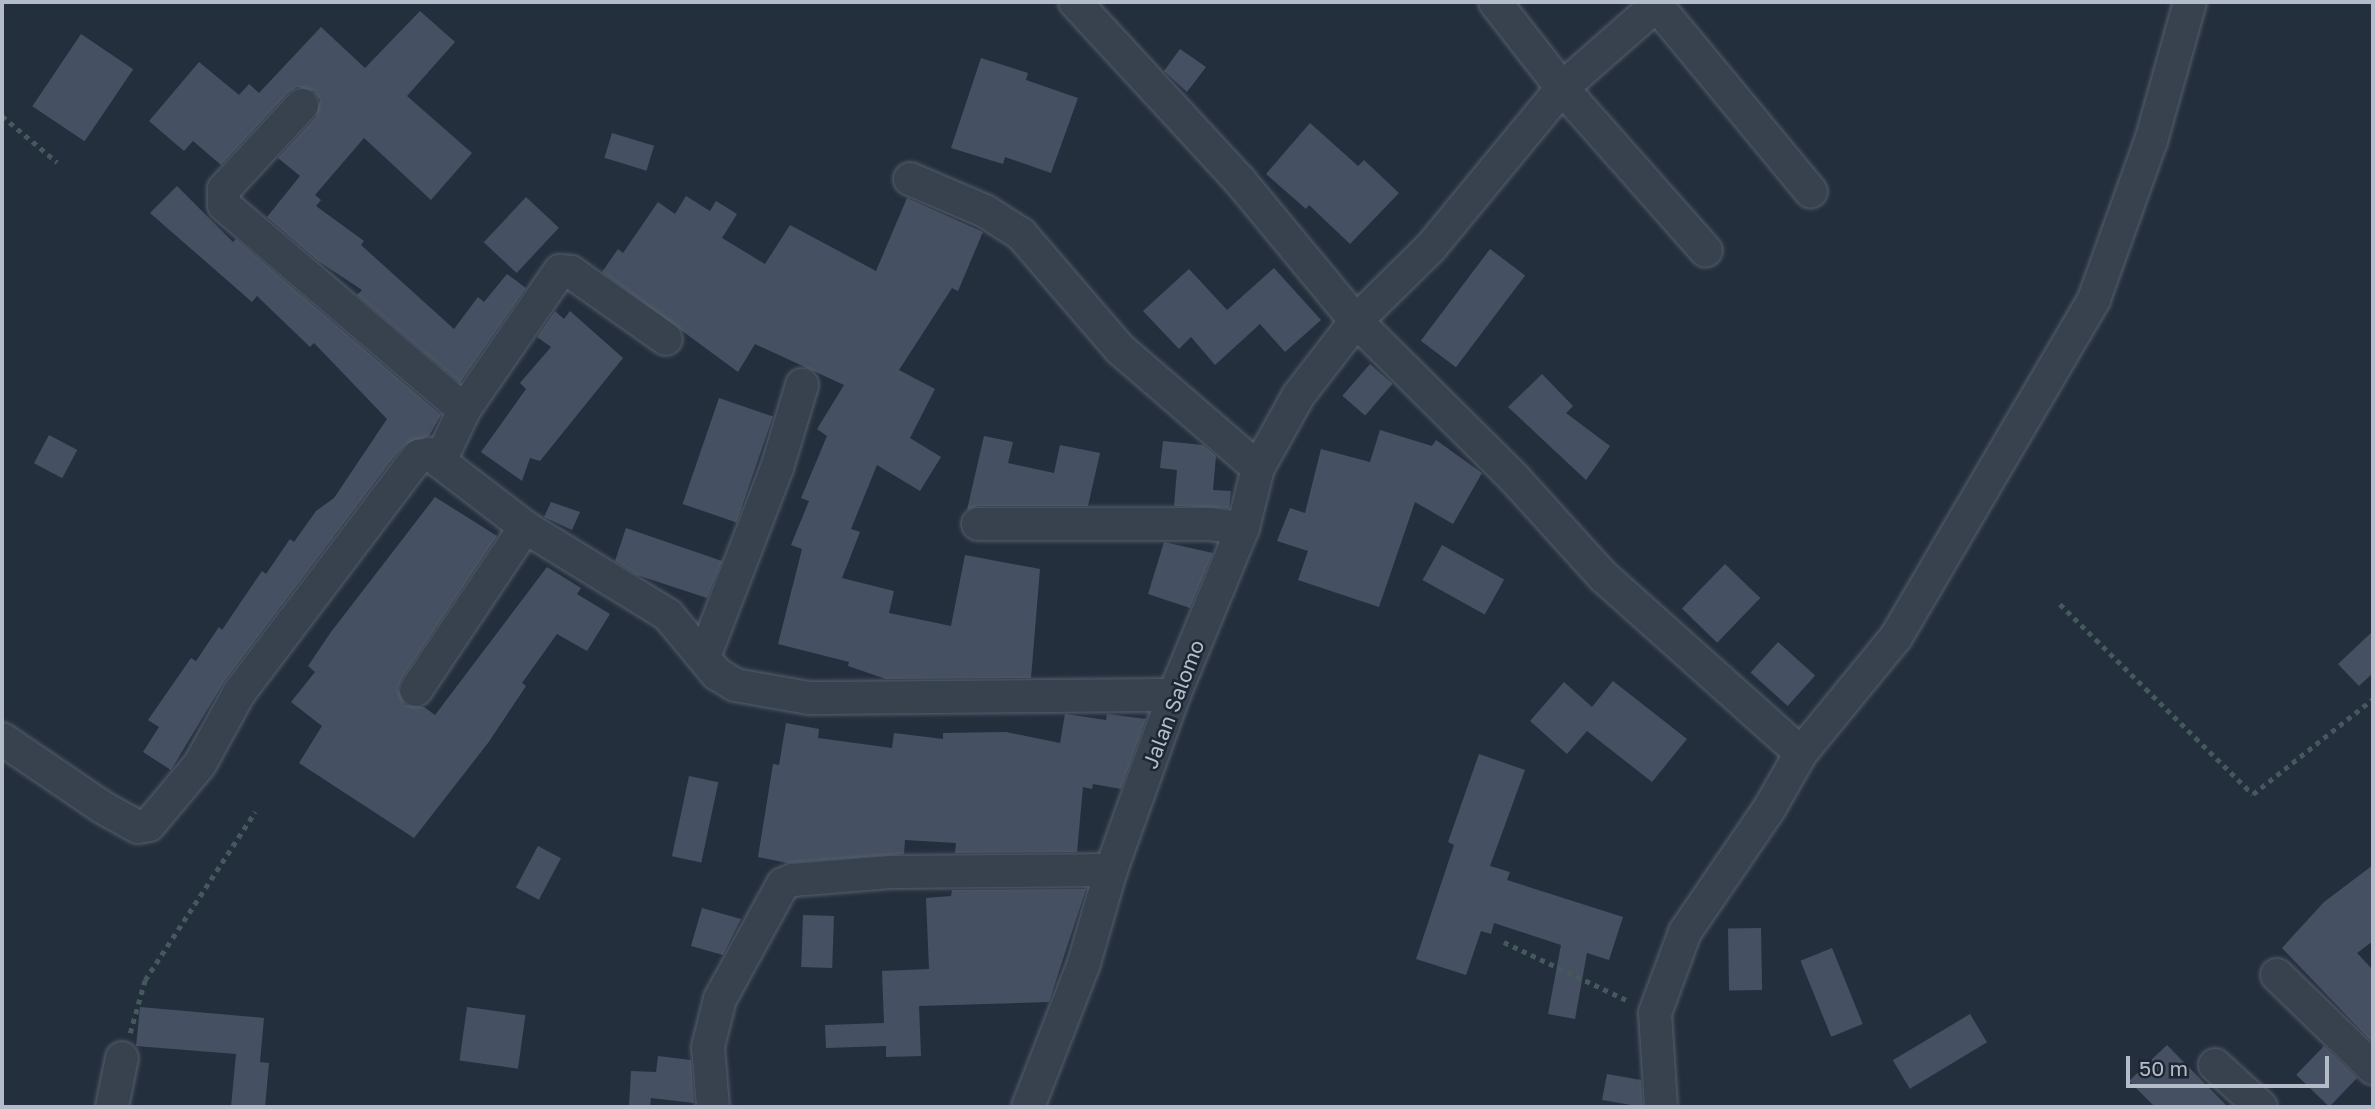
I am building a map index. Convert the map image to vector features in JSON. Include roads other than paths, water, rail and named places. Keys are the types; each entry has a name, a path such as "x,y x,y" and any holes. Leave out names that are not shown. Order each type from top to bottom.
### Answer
{"street":[{"path":"1075,2 1240,181 1356,321 1505,469 1605,577 1801,753"},
{"path":"1496,2 1562,88 1706,251"},
{"path":"1661,1107 1655,1013 1685,932 1769,809 1801,753 1896,637 2094,299 2151,141 2190,2"},
{"path":"1657,3 1811,192"},
{"name":"Jalan Salomo","path":"1028,1107 1084,963 1111,870 1174,695 1243,528 1258,468 1309,380 1356,321 1431,247 1562,88 1657,3"},
{"path":"302,105 224,189 224,205 464,410"},
{"path":"910,179 985,211 1021,234 1120,349 1258,468"},
{"path":"440,461 464,410 560,271 571,272 666,339"},
{"path":"704,657 777,468 802,385"},
{"path":"2,739 102,807 138,827 149,825 200,764 239,693 409,468 424,455 440,461 525,527 668,615 718,674 735,685 809,698 1174,695"},
{"path":"978,524 1209,524 1243,528"},
{"path":"416,691 525,527"},
{"path":"713,1107 708,1047 720,999 783,884 793,880 891,872 1111,870"},
{"path":"2277,975 2373,1068"},
{"path":"112,1107 122,1058"},
{"path":"2215,1065 2260,1107"}]}
